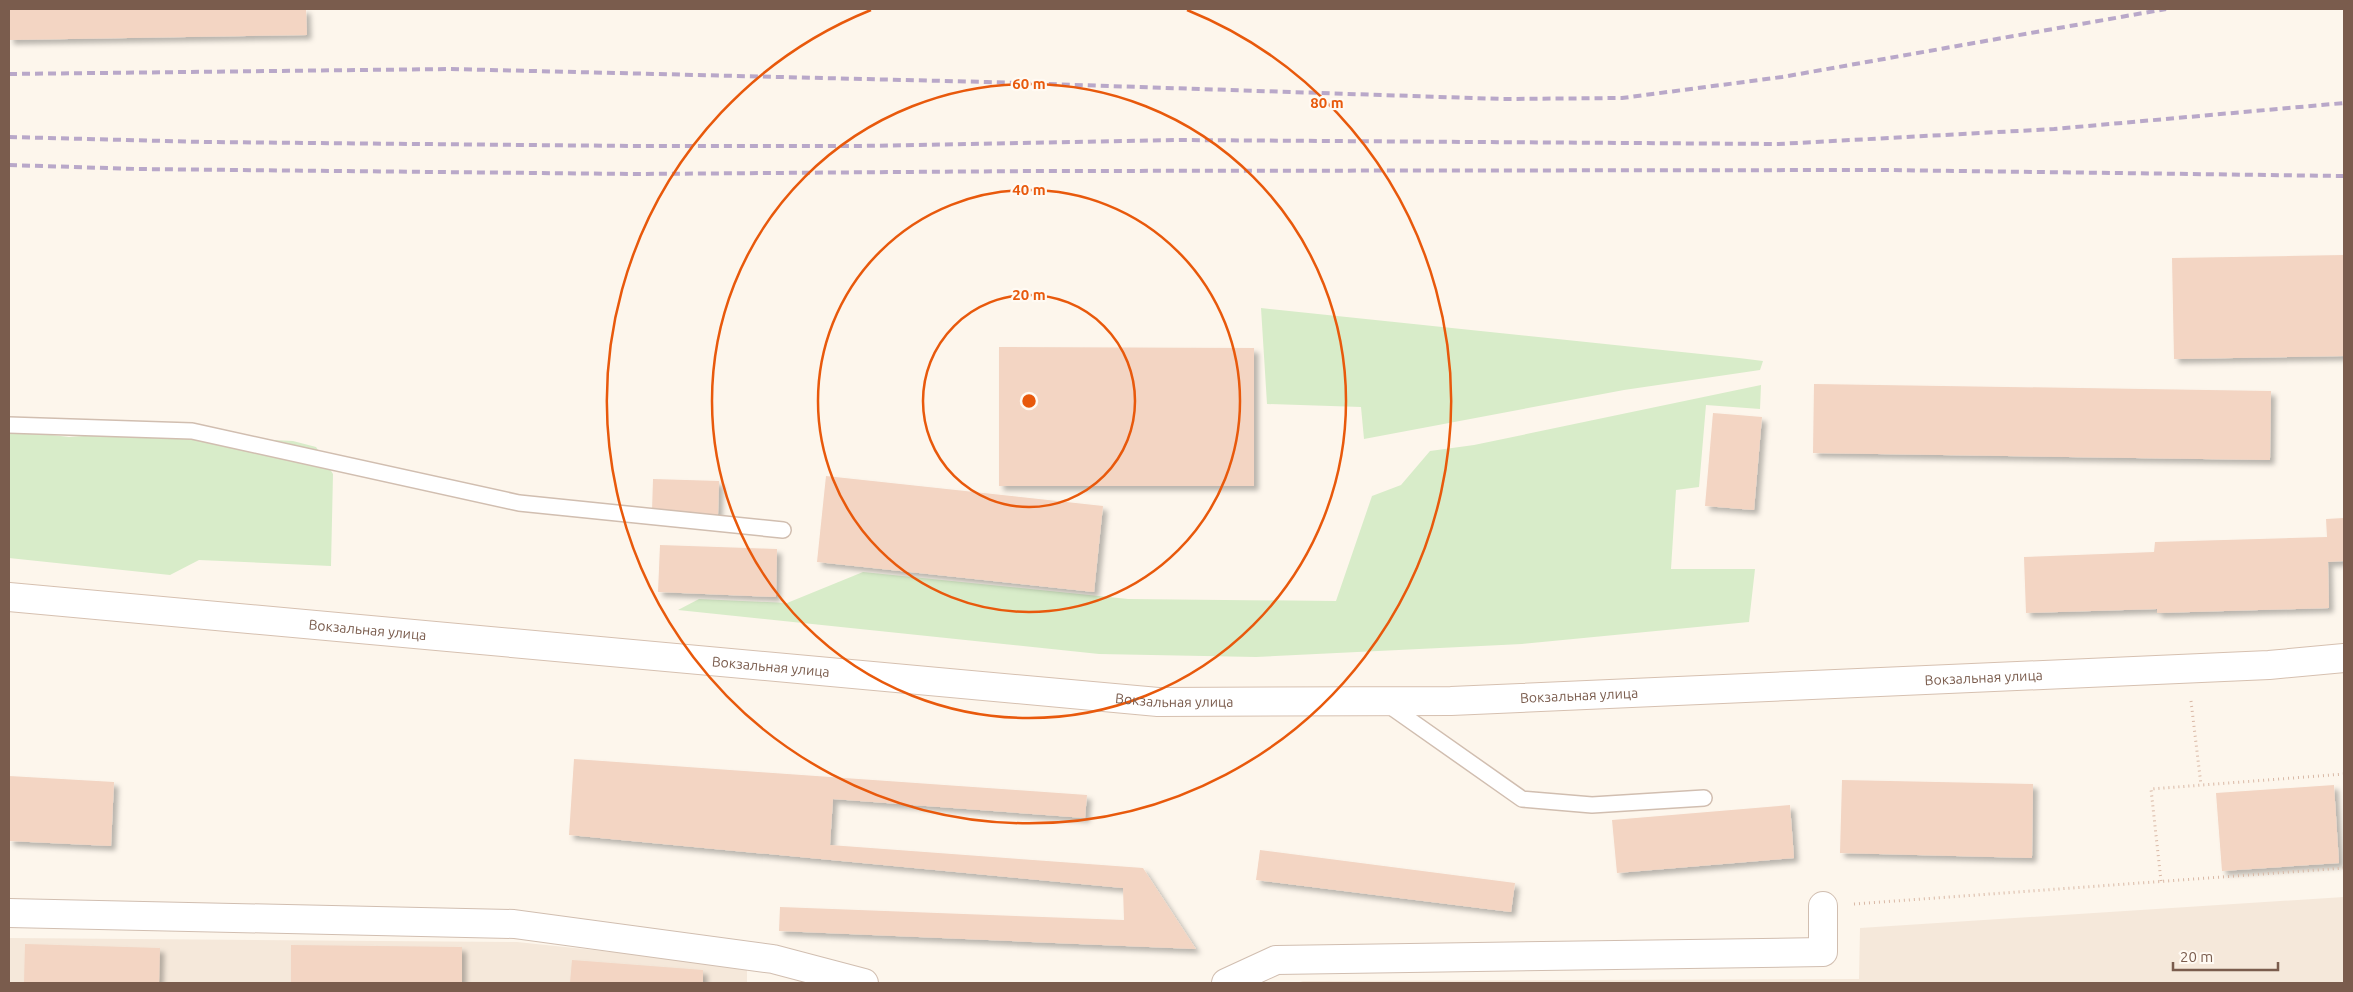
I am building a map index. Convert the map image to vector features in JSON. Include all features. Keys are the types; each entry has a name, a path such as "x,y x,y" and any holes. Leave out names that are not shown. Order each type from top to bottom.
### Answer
{"street":[{"name":"Вокзальная улица","path":"9,597 1148,701 1450,701 2269,665 2344,658"},
{"path":"2269,665 2344,676"},
{"path":"1226,983 1276,960 1823,952 1823,906"},
{"path":"9,913 514,924 773,959 864,983"}],"lane":[{"path":"9,425 192,431 519,503 783,530"},
{"path":"1384,702 1522,800 1592,806 1704,798"}],"path":[{"path":"2191,700 2201,785"},
{"path":"2161,882 2152,789 2344,774"},
{"path":"1823,906 2344,868"}],"shaded area":[{"path":"2344,897 2344,983 1297,983 1303,981 1859,979 1860,928"},
{"path":"9,938 517,942 747,966 747,983 9,983"}],"green space":[{"path":"1261,308 1763,361 1760,370 1624,390 1364,439 1361,407 1267,404"},
{"path":"1761,385 1760,409 1706,405 1699,487 1676,490 1671,569 1755,569 1749,622 1522,644 1256,657 1099,654 678,610 699,599 787,603 863,572 1128,599 1336,601 1372,496 1401,485 1430,451 1474,445"},
{"path":"9,430 69,437 125,433 293,441 316,447 333,474 331,566 199,560 170,575 9,558"}],"building":[{"path":"9,9 306,9 307,35 9,40"},
{"path":"2344,255 2344,356 2174,359 2172,258"},
{"path":"999,347 1254,348 1254,486 999,486"},
{"path":"1814,384 2271,391 2270,460 1813,453"},
{"path":"1713,413 1762,417 1754,510 1705,506"},
{"path":"826,476 1103,506 1094,592 817,562"},
{"path":"653,479 719,481 718,515 652,512"},
{"path":"2344,518 2344,561 2328,562 2329,608 2157,613 2157,609 2026,613 2024,557 2154,552 2155,542 2327,537 2326,519"},
{"path":"660,545 777,549 776,597 658,592"},
{"path":"574,759 1087,795 1085,818 833,799 830,845 1143,868 1196,949 779,931 780,907 1124,920 1123,888 569,835"},
{"path":"9,776 114,782 111,846 9,841"},
{"path":"1842,780 2033,784 2032,858 1840,853"},
{"path":"2334,785 2339,863 2222,871 2216,793"},
{"path":"1790,805 1794,858 1617,873 1612,820"},
{"path":"1260,850 1515,883 1511,912 1256,880"},
{"path":"25,944 160,948 159,983 24,983"},
{"path":"291,945 462,947 462,983 291,983"},
{"path":"572,960 703,970 703,983 570,983"}],"railway":[{"path":"9,74 450,69 987,82 1503,99 1622,98 1782,77 2166,9"},
{"path":"9,137 204,142 635,146 860,146 1179,140 1778,144 2054,129 2344,103"},
{"path":"9,165 138,169 636,174 1035,171 1885,170 2344,176"}]}
